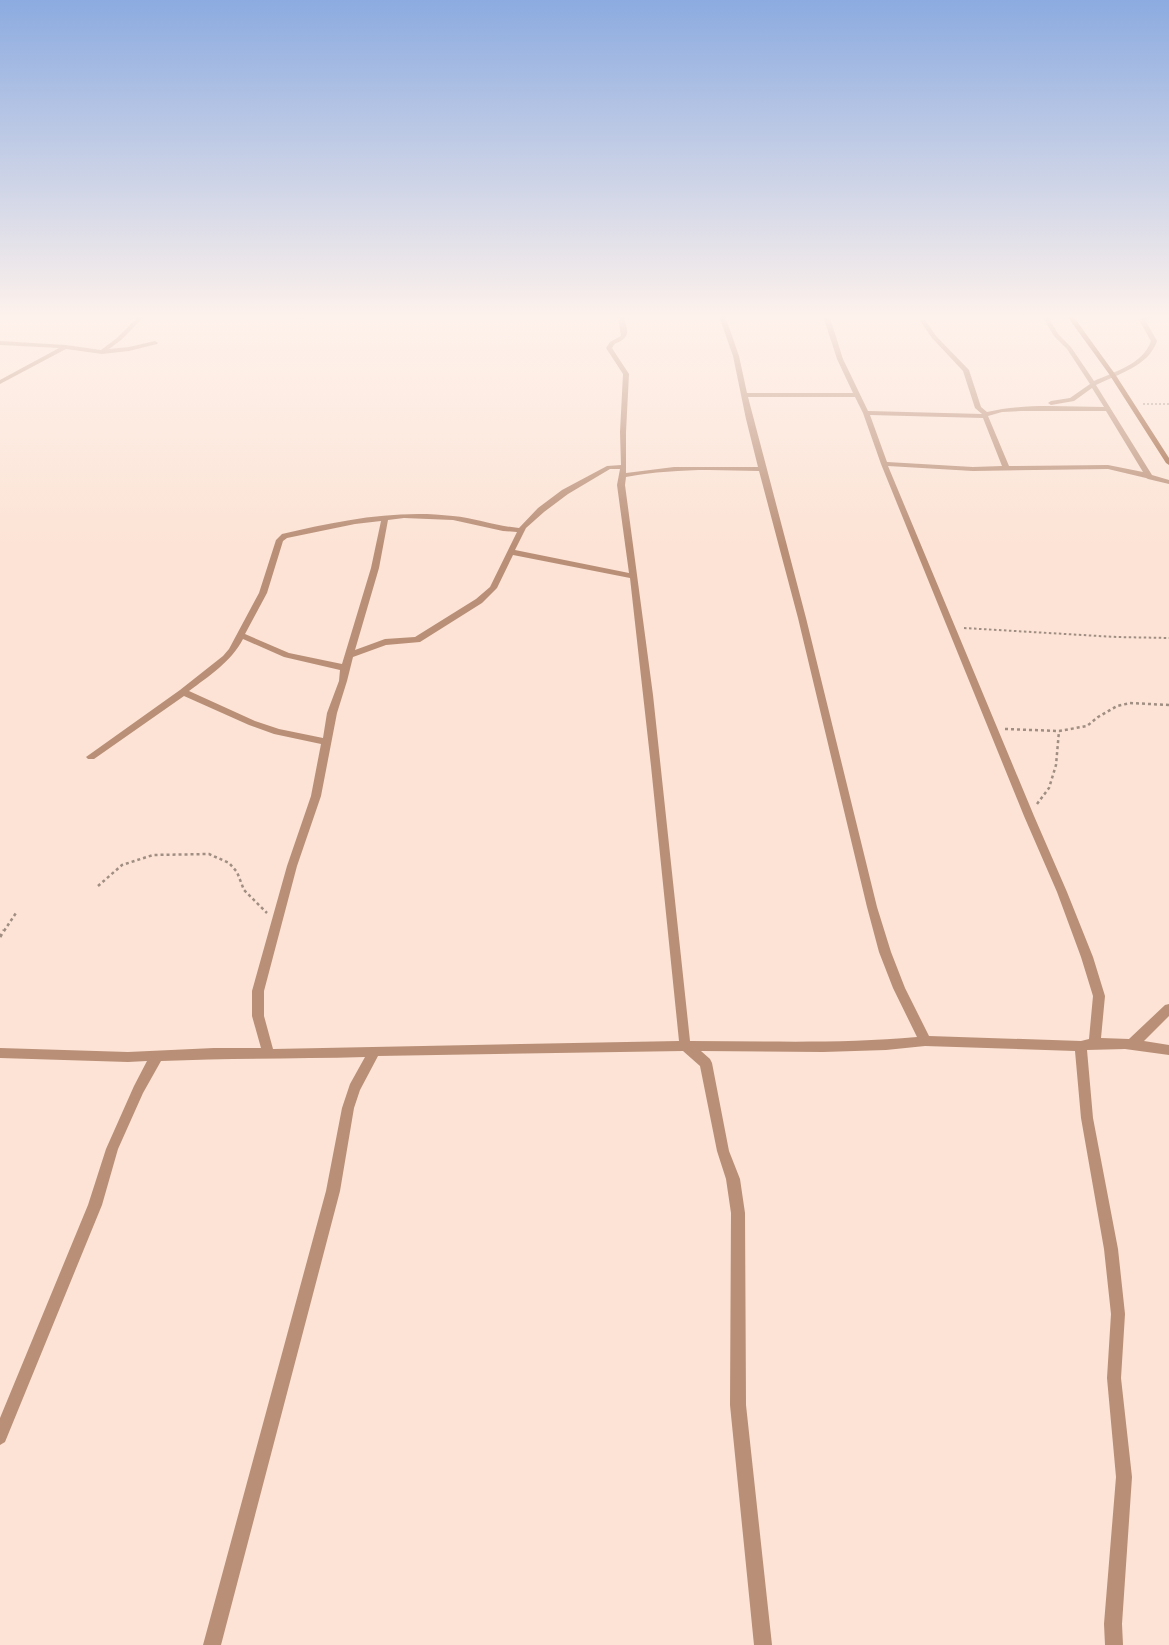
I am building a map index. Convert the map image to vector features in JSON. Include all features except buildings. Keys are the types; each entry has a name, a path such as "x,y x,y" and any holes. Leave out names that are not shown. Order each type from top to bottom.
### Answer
{"main road":[{"path":"1124,393 1169,463"}],"street":[{"path":"625,393 623,432 624,467 621,486 653,739 685,1046 706,1063 723,1152 733,1179 736,1194 738,1213 738,1405 763,1645"},
{"path":"973,393 978,408 985,415 1006,467"},
{"path":"1016,409 1066,402 1072,400 1081,393"},
{"path":"1099,393 1150,478"},
{"path":"925,1041 899,988 885,952 872,907 802,618 762,469 745,395 858,395 884,464 1029,816 1062,892 1095,980 1098,996 1088,1045 1087,1118 1111,1249 1118,1314 1114,1378 1124,1477 1113,1624 1114,1645"},
{"path":"866,413 985,415 1002,410 1016,409 1109,408"},
{"path":"884,464 965,468 1108,467 1131,470 1150,478 1169,482"},
{"path":"349,656 385,642 414,641 479,601 493,588 523,527 541,510 565,492 609,466 624,467"},
{"path":"622,476 681,469 762,469"},
{"path":"91,758 182,692 226,658 233,650 262,592 282,538 298,532 355,522 404,516 453,518 503,529 522,530"},
{"path":"269,1054 258,1020 256,1007 258,991 292,866 316,796 328,742 332,713 343,681 345,668 375,568 385,518"},
{"path":"512,552 566,561 633,576"},
{"path":"240,635 287,655 345,668"},
{"path":"182,692 278,732 328,742"},
{"path":"1132,1044 1169,1010"},
{"path":"0,1053 157,1056 214,1053 269,1054 685,1046 823,1047 886,1045 925,1041 1088,1045 1116,1042 1169,1050"},
{"path":"212,1645 332,1191 348,1108 354,1088 376,1051"},
{"path":"0,1438 95,1205 112,1149 138,1090 157,1056"}],"path":[{"path":"1130,403 1169,404"},
{"path":"951,627 1116,637 1169,638"},
{"path":"993,728 1059,731 1087,726 1098,717 1117,706 1130,703 1169,705"},
{"path":"1029,816 1049,788 1056,765 1059,731"},
{"path":"98,886 122,865 153,855 209,854 229,863 237,872 244,890 263,910 277,920"},
{"path":"0,937 16,913"}]}
